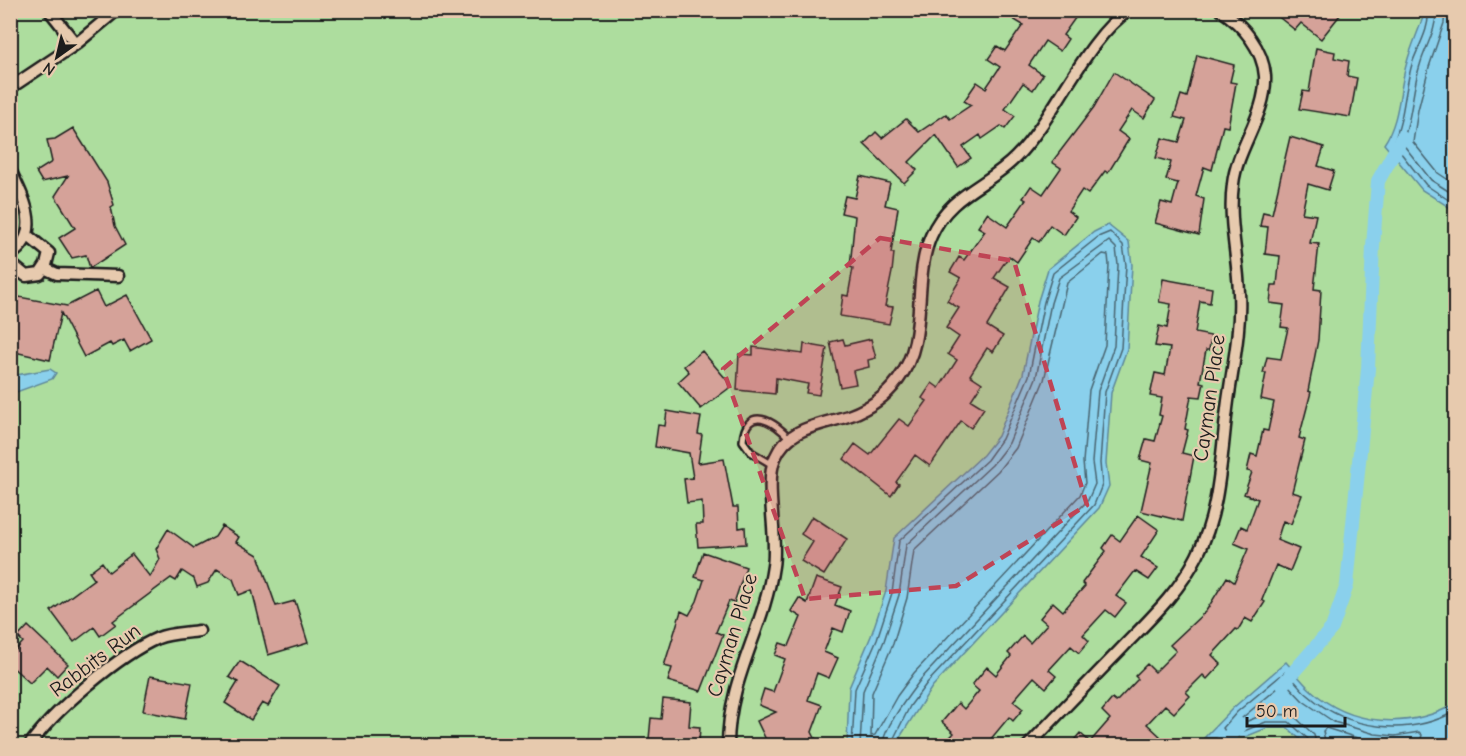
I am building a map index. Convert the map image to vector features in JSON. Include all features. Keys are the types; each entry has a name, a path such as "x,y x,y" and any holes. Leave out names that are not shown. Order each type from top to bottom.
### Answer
{"street":[{"path":"49,10 76,44"},
{"path":"10,88 76,44 117,10"},
{"path":"773,465 779,450 790,439 811,425 858,412 877,401 893,386 906,368 914,348 925,253 937,225 966,193 1000,171 1021,152 1108,28 1130,10"},
{"name":"Cayman Place","path":"1028,746 1175,591 1197,556 1212,514 1239,330 1239,293 1232,227 1233,182 1246,139 1260,109 1265,78 1261,59 1253,42 1240,26 1221,10"},
{"path":"10,170 30,216 23,244 10,255"},
{"path":"10,263 26,276 40,274 44,268 49,253 27,235"},
{"path":"44,268 57,273 118,276"},
{"name":"Cayman Place","path":"728,746 733,692 768,591 774,564 773,465"},
{"name":"Rabbits Run","path":"29,746 59,710 130,654 159,637 199,631"}],"lane":[{"path":"773,465 752,452 743,441 744,432 750,423 759,418 778,425 790,439"}],"highlighted area":[{"path":"880,238 1014,261 1087,505 956,586 805,599 723,369"}],"green space":[{"path":"10,11 1455,11 1456,716 1452,745 11,745"}],"water":[{"path":"1422,11 1455,11 1455,211 1422,190 1384,144 1396,115 1404,72 1423,17"},
{"path":"1108,225 1129,242 1132,265 1127,349 1111,393 1106,463 1109,486 1099,508 932,687 895,745 847,745 849,688 871,636 886,591 894,538 983,455 998,436 1023,374 1038,301 1048,269 1094,232"},
{"path":"50,369 56,373 52,379 11,394 11,376"},
{"path":"1286,662 1308,687 1327,702 1362,717 1381,720 1419,718 1455,704 1455,745 1441,742 1414,746 1306,745 1288,728 1267,728 1245,737 1204,738 1233,708"}],"building":[{"path":"1018,10 1072,10 1078,14 1063,35 1068,39 1060,51 1045,41 1029,65 1043,75 1033,90 1023,83 1005,109 1015,116 1005,129 1001,126 982,139 980,135 963,147 971,158 958,167 936,135 909,162 917,170 904,183 864,144 876,132 882,138 906,119 919,132 946,114 950,119 971,105 964,101 977,82 986,88 1000,67 988,59 997,46 1005,51 1023,25 1013,19"},
{"path":"1270,10 1334,10 1340,15 1321,39 1301,23 1295,30"},
{"path":"1316,48 1335,52 1334,58 1349,61 1347,76 1357,78 1350,117 1299,109 1303,91 1309,92"},
{"path":"1197,55 1234,65 1230,82 1236,83 1228,127 1223,126 1212,170 1204,167 1196,196 1204,199 1199,235 1155,223 1161,202 1172,205 1178,183 1166,180 1171,162 1156,158 1162,138 1179,142 1186,120 1174,117 1181,95 1187,97"},
{"path":"1114,72 1155,100 1144,118 1132,110 1118,131 1129,139 1108,173 1105,171 1088,194 1082,190 1068,211 1076,217 1064,235 1050,225 1039,242 1033,238 1017,262 1009,256 994,278 1010,287 987,326 1003,336 993,352 987,348 970,375 982,383 971,400 984,408 971,428 961,421 930,466 915,455 896,482 899,484 891,496 844,459 855,444 870,455 899,419 909,426 927,401 922,398 932,383 939,388 957,360 948,354 959,337 946,328 959,308 947,301 961,278 950,272 959,257 964,260 985,231 978,227 987,213 1007,227 1026,200 1023,198 1031,186 1043,194 1061,168 1052,162 1094,107"},
{"path":"73,128 107,182 114,205 111,207 115,226 125,245 90,268 86,255 72,258 59,238 75,228 55,196 68,176 42,182 36,172 52,162 47,140 55,139"},
{"path":"1290,137 1324,147 1318,166 1334,171 1328,190 1308,184 1302,213 1316,215 1310,243 1319,244 1314,289 1321,290 1318,340 1308,391 1311,392 1299,438 1305,440 1292,492 1302,495 1291,524 1283,521 1277,540 1299,549 1290,571 1276,565 1262,600 1265,602 1252,622 1245,618 1238,630 1236,629 1212,655 1221,664 1207,679 1203,675 1186,692 1190,696 1174,713 1165,705 1147,724 1160,736 1152,746 1139,746 1133,740 1129,746 1069,746 1080,733 1090,742 1110,719 1102,711 1112,699 1116,702 1138,679 1135,676 1147,664 1155,672 1176,651 1170,645 1206,611 1227,577 1234,582 1248,549 1234,543 1241,526 1247,529 1258,499 1244,494 1252,472 1247,471 1251,454 1257,456 1263,430 1268,431 1274,402 1261,399 1266,373 1263,373 1267,357 1281,359 1288,328 1281,327 1284,305 1270,303 1272,285 1277,285 1280,256 1265,254 1268,227 1260,226 1263,212 1272,214"},
{"path":"860,176 890,183 885,205 898,208 891,253 894,253 892,272 885,306 893,307 889,324 840,316 843,295 848,296 853,268 850,267 855,216 841,213 845,196 855,198"},
{"path":"1163,279 1212,288 1210,303 1200,301 1195,333 1211,336 1200,382 1204,383 1201,397 1191,396 1185,429 1188,430 1182,453 1194,456 1182,521 1141,511 1152,463 1140,460 1146,439 1155,441 1162,416 1159,415 1162,398 1150,396 1155,373 1165,375 1170,348 1155,346 1159,326 1167,328 1171,304 1159,302"},
{"path":"96,291 104,307 127,295 151,339 130,351 124,340 112,346 110,343 84,357 61,313 50,360 10,351 10,302 14,296 67,306"},
{"path":"843,339 845,345 871,339 876,358 868,360 869,367 853,371 856,384 840,387 830,342"},
{"path":"804,344 827,348 819,395 806,393 808,384 776,378 775,394 737,390 739,354 753,355 753,347 803,354"},
{"path":"702,351 732,386 701,409 678,382 689,372 684,366"},
{"path":"667,411 701,417 698,434 702,435 698,463 724,459 733,507 738,507 739,528 745,527 746,544 698,547 696,524 703,524 702,501 687,503 684,479 693,478 689,453 655,447 658,425 665,426"},
{"path":"1138,515 1159,530 1141,557 1158,568 1149,580 1135,571 1116,596 1126,603 1115,617 1106,610 1083,635 1089,641 1079,653 1071,646 1049,670 1056,676 1046,688 1034,677 1013,701 1023,709 1013,721 1009,717 985,746 942,746 954,733 942,722 958,703 964,709 979,691 972,685 987,667 996,675 1011,656 1008,653 1023,636 1030,643 1047,624 1040,618 1053,602 1063,611 1085,586 1082,583 1106,551 1103,548 1112,535 1120,541"},
{"path":"812,516 847,539 824,575 801,561 813,542 801,534"},
{"path":"222,526 239,537 236,542 258,555 276,606 295,601 308,643 268,655 252,590 239,595 233,579 217,569 208,583 197,587 194,579 182,571 176,581 171,578 113,621 116,624 100,636 94,627 74,642 51,611 94,579 89,572 102,562 109,572 132,554 150,577 160,559 156,549 168,529 194,548 215,537"},
{"path":"703,552 746,567 734,603 729,601 716,632 723,635 701,691 668,681 672,668 664,666 681,611 689,615 697,601 704,580 695,577"},
{"path":"816,578 842,587 835,605 850,611 843,632 833,628 824,652 838,658 829,678 817,673 808,700 822,705 812,732 819,746 769,746 757,721 776,712 759,705 764,689 773,692 785,659 775,655 780,643 789,646 801,617 791,611 799,598 807,603"},
{"path":"28,626 68,664 57,676 47,666 30,683 10,665 10,656 23,642 18,637"},
{"path":"240,661 280,686 268,706 262,703 251,720 225,703 238,682 229,677"},
{"path":"150,676 192,683 185,719 143,711"},
{"path":"663,699 691,702 689,726 700,727 699,743 649,739 651,718 661,719"}],"waterway":[{"path":"1283,684 1332,628 1347,585 1368,369 1378,181 1402,138"},
{"path":"1218,746 1241,725"}]}
